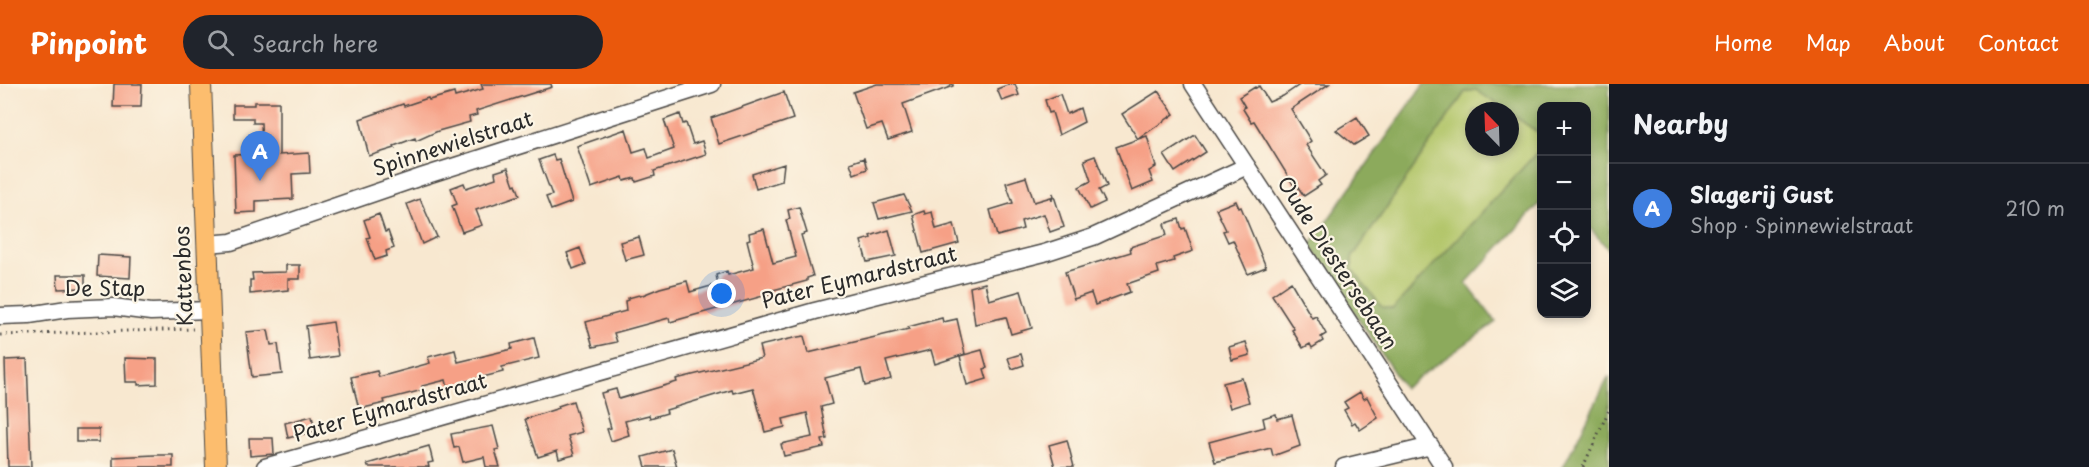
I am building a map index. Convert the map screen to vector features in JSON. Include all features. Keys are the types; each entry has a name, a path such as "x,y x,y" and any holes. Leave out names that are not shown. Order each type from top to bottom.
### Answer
{"main road":[{"name":"Kattenbos","path":"201,84 216,467"}],"street":[{"name":"Spinnewielstraat","path":"207,244 231,242 421,177 712,84"},
{"name":"Oude Diestersebaan","path":"1193,84 1444,467"},
{"name":"Pater Eymardstraat","path":"265,467 694,344 1044,253 1094,237 1247,166"},
{"name":"De Stap","path":"0,316 113,307 210,319"},
{"path":"1344,467 1431,446"}],"path":[{"path":"0,335 210,319"},
{"path":"1584,467 1609,410"}],"green space":[{"path":"1424,84 1609,84 1609,250 1591,230 1591,102 1537,102 1537,132 1519,119 1519,102 1494,102 1476,90 1465,92 1352,258 1352,269 1382,307 1393,309 1537,152 1537,206 1466,283 1496,322 1404,388 1310,245"},
{"path":"1476,90 1494,102 1465,102 1465,156 1519,156 1519,119 1537,132 1537,152 1393,309 1382,308 1352,269 1352,258 1465,92"},
{"path":"1609,376 1609,467 1563,467"}],"building":[{"path":"114,84 142,84 141,107 113,107"},
{"path":"481,84 551,84 552,87 476,111 477,115 469,117 470,122 438,131 416,141 415,138 394,146 395,148 369,156 360,119 403,104 404,106 454,93 455,97 483,89"},
{"path":"877,84 953,84 953,86 903,104 912,132 888,140 882,124 866,129 853,92"},
{"path":"1015,84 1019,95 1002,101 997,89"},
{"path":"1301,84 1329,84 1291,109 1311,141 1306,145 1326,175 1318,181 1321,185 1304,196 1298,187 1296,189 1254,121 1251,122 1239,97 1259,86 1269,102"},
{"path":"1158,91 1174,114 1138,139 1122,114"},
{"path":"784,92 793,119 719,144 711,118"},
{"path":"1060,94 1067,114 1080,108 1084,122 1059,135 1052,112 1049,113 1045,100"},
{"path":"254,102 279,102 279,155 309,153 310,173 292,174 293,199 256,201 256,212 236,213 234,155 254,154 254,149 262,149 261,123 253,123 253,118 233,118 233,105 254,105"},
{"path":"680,114 683,124 686,123 693,144 702,141 706,154 654,171 655,176 636,182 635,178 624,181 623,177 591,188 577,146 626,129 633,152 646,148 649,158 674,149 664,120"},
{"path":"1357,117 1369,136 1354,145 1336,130"},
{"path":"1195,135 1206,152 1175,172 1164,155"},
{"path":"1147,136 1156,167 1149,171 1153,182 1132,191 1116,147"},
{"path":"553,155 555,160 559,159 572,202 551,210 546,197 552,195 539,160"},
{"path":"1095,156 1107,186 1099,190 1105,202 1090,209 1079,187 1091,181 1084,160"},
{"path":"864,158 867,169 854,174 850,163"},
{"path":"784,164 782,181 756,189 752,174"},
{"path":"508,168 520,195 476,210 482,225 462,232 452,206 457,204 451,188 464,183 466,188 496,178 495,172"},
{"path":"1026,177 1034,202 1051,197 1052,200 1053,193 1064,227 1050,232 1044,214 1021,221 1023,229 997,236 990,210 1013,203 1006,183"},
{"path":"904,195 912,211 879,219 874,203"},
{"path":"420,199 437,237 422,244 407,204"},
{"path":"1236,201 1239,208 1241,207 1266,267 1248,274 1233,240 1228,242 1223,231 1226,230 1216,209"},
{"path":"799,207 807,233 801,235 813,276 807,278 807,281 773,290 774,293 670,322 669,318 614,333 617,342 593,347 586,322 626,311 625,301 628,298 687,281 690,292 718,284 716,275 727,271 728,275 754,268 747,240 750,239 749,233 764,229 773,263 796,257 786,220 790,219 788,210"},
{"path":"924,211 925,214 932,212 936,229 954,224 959,243 923,253 913,215"},
{"path":"379,214 394,248 386,251 387,256 375,260 367,238 370,237 364,220"},
{"path":"1179,219 1182,229 1185,228 1193,251 1173,258 1174,261 1157,266 1159,273 1127,284 1130,292 1095,305 1091,293 1074,299 1065,272 1131,252 1130,247 1167,235 1164,224"},
{"path":"889,230 896,256 867,262 861,241"},
{"path":"639,237 644,255 625,260 620,242"},
{"path":"580,248 586,264 573,269 567,253"},
{"path":"98,255 131,257 130,278 97,276"},
{"path":"286,265 300,265 300,279 288,279 288,290 250,294 252,273 286,272"},
{"path":"57,275 85,275 85,288 58,289"},
{"path":"1291,282 1312,318 1316,316 1326,334 1321,337 1323,341 1312,348 1310,344 1303,348 1292,330 1294,329 1272,295"},
{"path":"985,283 989,300 1021,291 1032,328 1011,334 1006,317 975,324 970,287"},
{"path":"942,318 943,322 957,319 965,354 935,364 931,350 886,361 891,379 865,386 861,369 825,378 832,404 821,407 827,439 822,440 824,447 784,456 781,444 812,437 807,413 783,419 785,427 765,432 753,388 733,393 732,390 666,410 667,413 650,418 649,415 625,421 629,435 611,441 607,429 611,428 601,393 616,389 619,399 677,382 676,379 762,358 759,346 798,337 804,336 808,353 909,329 908,327"},
{"path":"333,322 338,356 310,360 306,326"},
{"path":"268,330 271,345 278,344 282,374 252,377 246,332"},
{"path":"534,338 539,358 502,367 503,372 448,388 446,380 422,386 423,390 359,409 351,377 377,371 379,377 430,363 428,357 455,350 458,362 512,349 511,344"},
{"path":"1246,342 1250,355 1232,360 1229,347"},
{"path":"982,350 987,368 984,369 987,379 967,385 960,356"},
{"path":"1021,354 1024,365 1012,369 1008,358"},
{"path":"125,358 157,359 157,384 138,385 138,382 126,382"},
{"path":"27,359 31,467 8,467 5,360"},
{"path":"1242,378 1249,402 1230,408 1223,383"},
{"path":"1360,392 1364,399 1367,397 1378,418 1360,430 1355,422 1352,424 1344,410 1348,408 1344,402"},
{"path":"573,401 582,432 568,436 574,455 559,459 557,451 538,457 525,419"},
{"path":"1276,414 1277,419 1292,415 1300,446 1273,456 1271,448 1215,462 1209,442 1265,427 1263,418"},
{"path":"312,416 315,431 288,438 285,423"},
{"path":"493,426 499,449 495,450 500,467 486,467 484,457 463,462 459,447 454,448 451,434"},
{"path":"76,429 99,429 99,442 76,442"},
{"path":"249,438 273,438 274,454 250,456"},
{"path":"1067,440 1074,467 1055,467 1049,445"},
{"path":"429,446 433,462 428,463 429,467 368,467 367,464"},
{"path":"672,449 677,467 646,467 643,457"},
{"path":"173,455 173,467 113,467 113,457"}],"place":[{"name":"Slagerij Gust","path":"260,181"}]}
